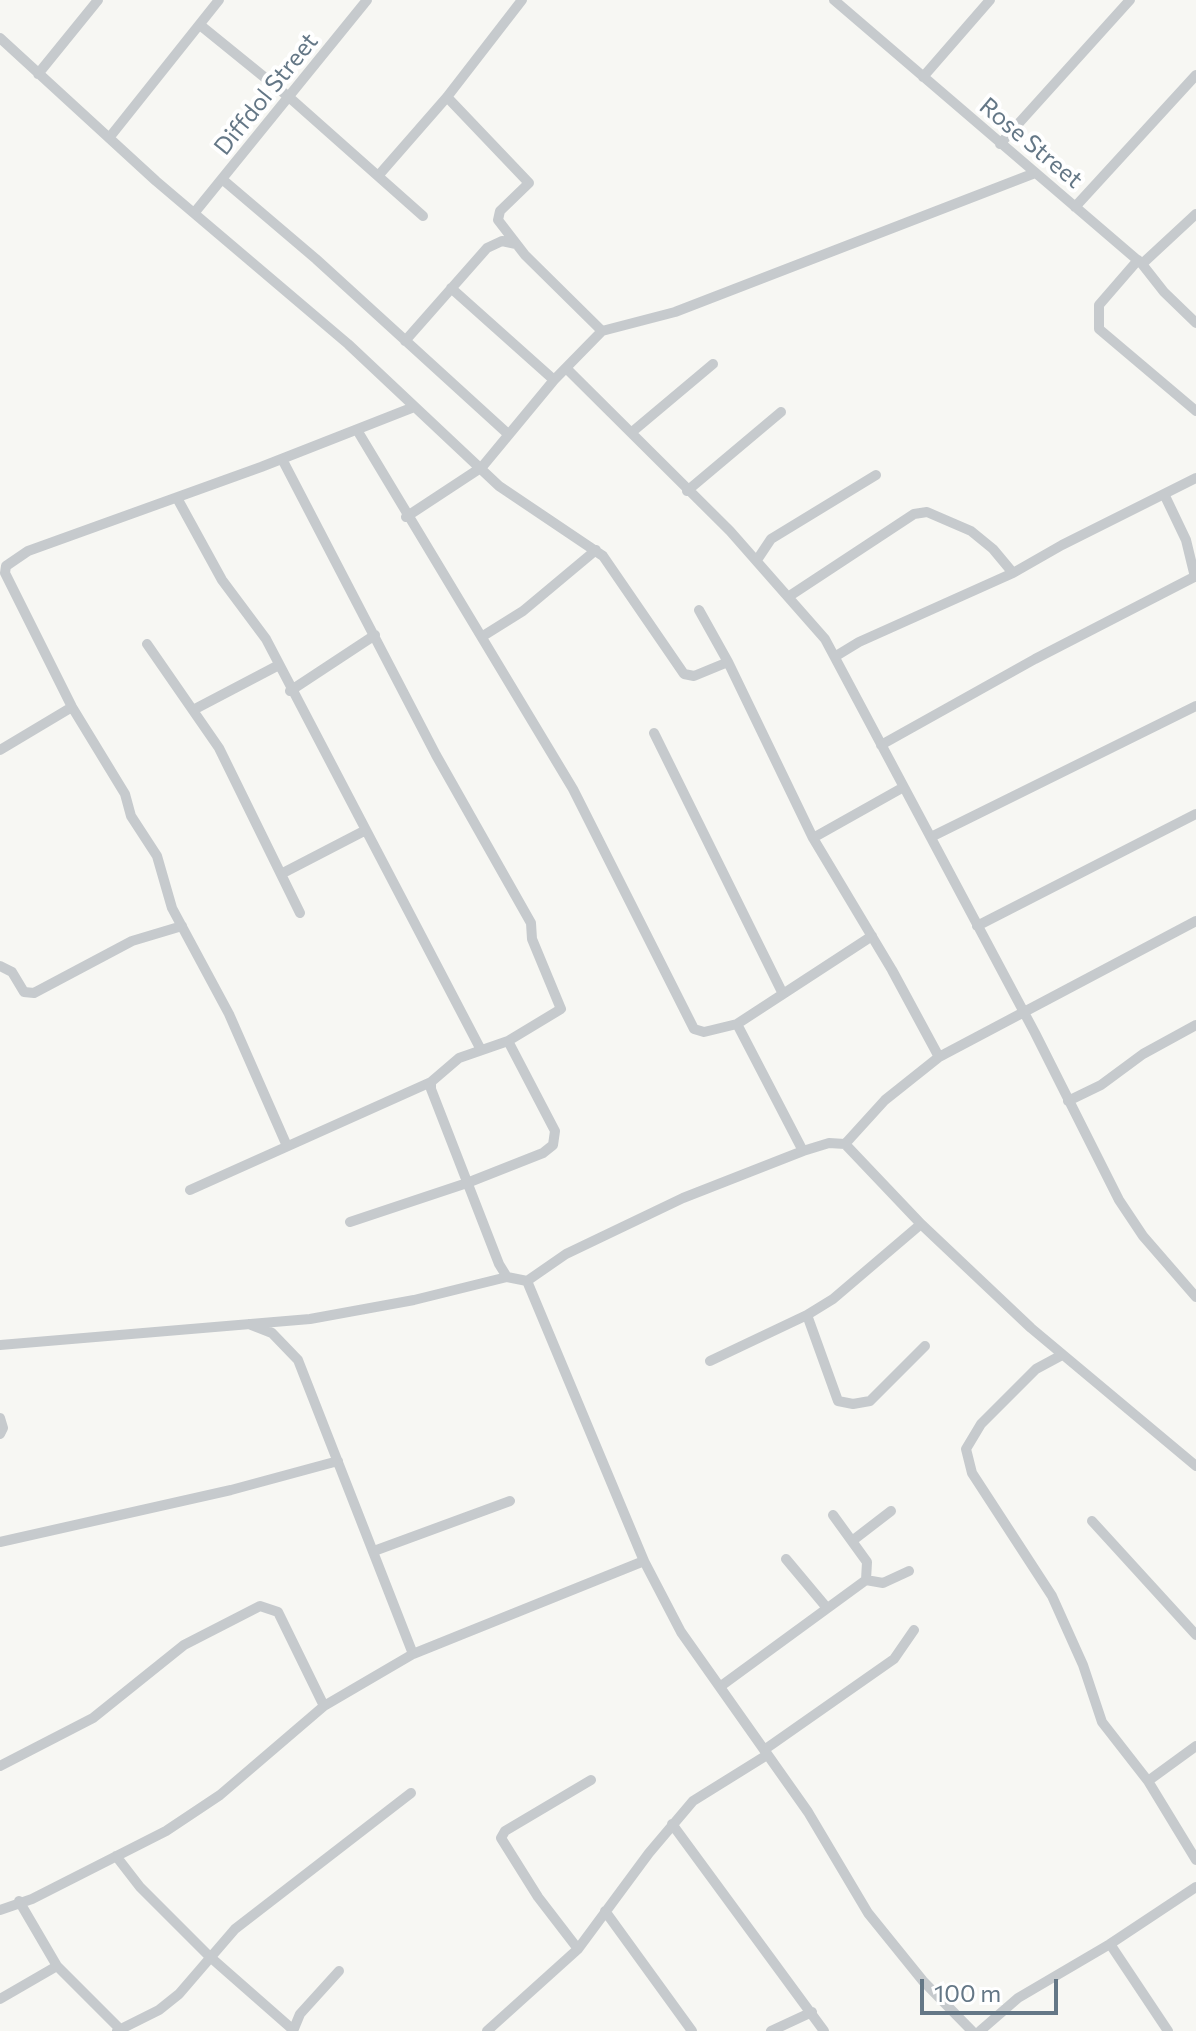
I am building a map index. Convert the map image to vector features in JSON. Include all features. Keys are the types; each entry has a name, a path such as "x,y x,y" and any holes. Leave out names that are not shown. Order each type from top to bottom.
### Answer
{"street":[{"path":"38,74 98,0"},
{"path":"109,138 219,0"},
{"name":"Diffdol Street","path":"195,212 367,0"},
{"path":"378,176 447,97 522,0"},
{"name":"Rose Street","path":"834,0 1140,262 1164,292 1196,323"},
{"path":"923,77 990,0"},
{"path":"1000,144 1130,0"},
{"path":"200,25 290,98 423,216"},
{"path":"0,38 109,138 348,344 515,499 596,550 684,674 694,676 728,662"},
{"path":"1075,207 1195,79"},
{"path":"447,97 529,183 500,211 498,220 516,244 602,331"},
{"path":"406,517 482,467 554,380 602,331 675,312 1035,173"},
{"path":"222,179 508,434"},
{"path":"1196,214 1140,262 1099,305 1099,329 1196,411"},
{"path":"405,341 494,243 516,244"},
{"path":"451,288 554,380"},
{"path":"632,432 713,364"},
{"path":"566,368 757,560 836,656 902,788 931,837 1127,1212 1143,1236 1196,1297"},
{"path":"287,1146 229,1014 168,900 157,856 131,816 125,794 72,707 3,567 28,551 282,459 414,407"},
{"path":"687,491 781,412"},
{"path":"357,430 406,517 483,636 573,789 694,1029 704,1032 737,1024 872,936"},
{"path":"190,1190 431,1082 449,1064 480,1048 508,1041 561,1009 533,944 531,923 436,755 282,459"},
{"path":"757,560 771,539 876,475"},
{"path":"836,656 859,642 1013,573 1134,507 1165,496 1196,478"},
{"path":"881,745 1035,659 1196,576 1182,530 1165,496"},
{"path":"177,498 222,580 266,639 290,691 480,1048"},
{"path":"788,597 914,514 927,512 971,531 993,549 1013,573"},
{"path":"483,636 536,601 596,550"},
{"path":"699,610 728,662 813,838 939,1057"},
{"path":"290,691 375,635"},
{"path":"147,644 195,709 219,748 300,913"},
{"path":"195,709 277,666"},
{"path":"931,837 1196,706"},
{"path":"0,750 72,707"},
{"path":"654,733 782,992"},
{"path":"813,838 902,788"},
{"path":"977,926 1196,814"},
{"path":"281,874 364,831"},
{"path":"845,1144 885,1100 939,1057 1196,921"},
{"path":"0,966 12,972 24,992 34,993 132,941 182,926"},
{"path":"737,1024 803,1151"},
{"path":"1068,1101 1101,1085 1143,1054 1196,1025"},
{"path":"350,1222 467,1183 543,1153 553,1145 555,1131 508,1041"},
{"path":"431,1082 467,1183 507,1277"},
{"path":"0,1345 310,1319 414,1300 507,1277 527,1281 566,1254 683,1198 803,1151 829,1143 845,1144 921,1224 1062,1355 1196,1466"},
{"path":"710,1361 807,1315 840,1293 921,1224"},
{"path":"527,1281 644,1561 681,1632 808,1812 868,1913 923,1981 972,2031"},
{"path":"807,1315 838,1401 853,1404 870,1401 925,1346"},
{"path":"246,1323 272,1333 298,1360 413,1654"},
{"path":"1062,1355 1036,1369 981,1424 966,1449 972,1473 1052,1596 1083,1665 1102,1722 1148,1781 1196,1860"},
{"path":"0,1418 3,1428 0,1434"},
{"path":"0,1542 231,1490 338,1461"},
{"path":"374,1551 510,1501"},
{"path":"852,1541 891,1511"},
{"path":"833,1515 867,1562 866,1580"},
{"path":"1092,1521 1196,1635"},
{"path":"786,1559 827,1608"},
{"path":"0,1910 32,1899 166,1831 220,1795 324,1706 413,1654 644,1561"},
{"path":"721,1686 866,1580 883,1583 909,1571"},
{"path":"0,1766 93,1718 184,1645 260,1606 278,1612 324,1706"},
{"path":"487,2031 578,1949 672,1824 693,1801 894,1659 914,1630"},
{"path":"1148,1781 1196,1746"},
{"path":"578,1949 538,1897 501,1838 505,1831 591,1780"},
{"path":"19,1901 57,1966 118,2030 169,2002 235,1929 411,1793"},
{"path":"672,1824 824,2031"},
{"path":"116,1856 134,1881 209,1956 292,2030 305,2007 339,1971"},
{"path":"980,2031 1018,1998 1110,1944 1196,1887"},
{"path":"605,1911 692,2031"},
{"path":"1110,1944 1168,2031"},
{"path":"0,1999 57,1966"},
{"path":"771,2031 812,2012"}]}
